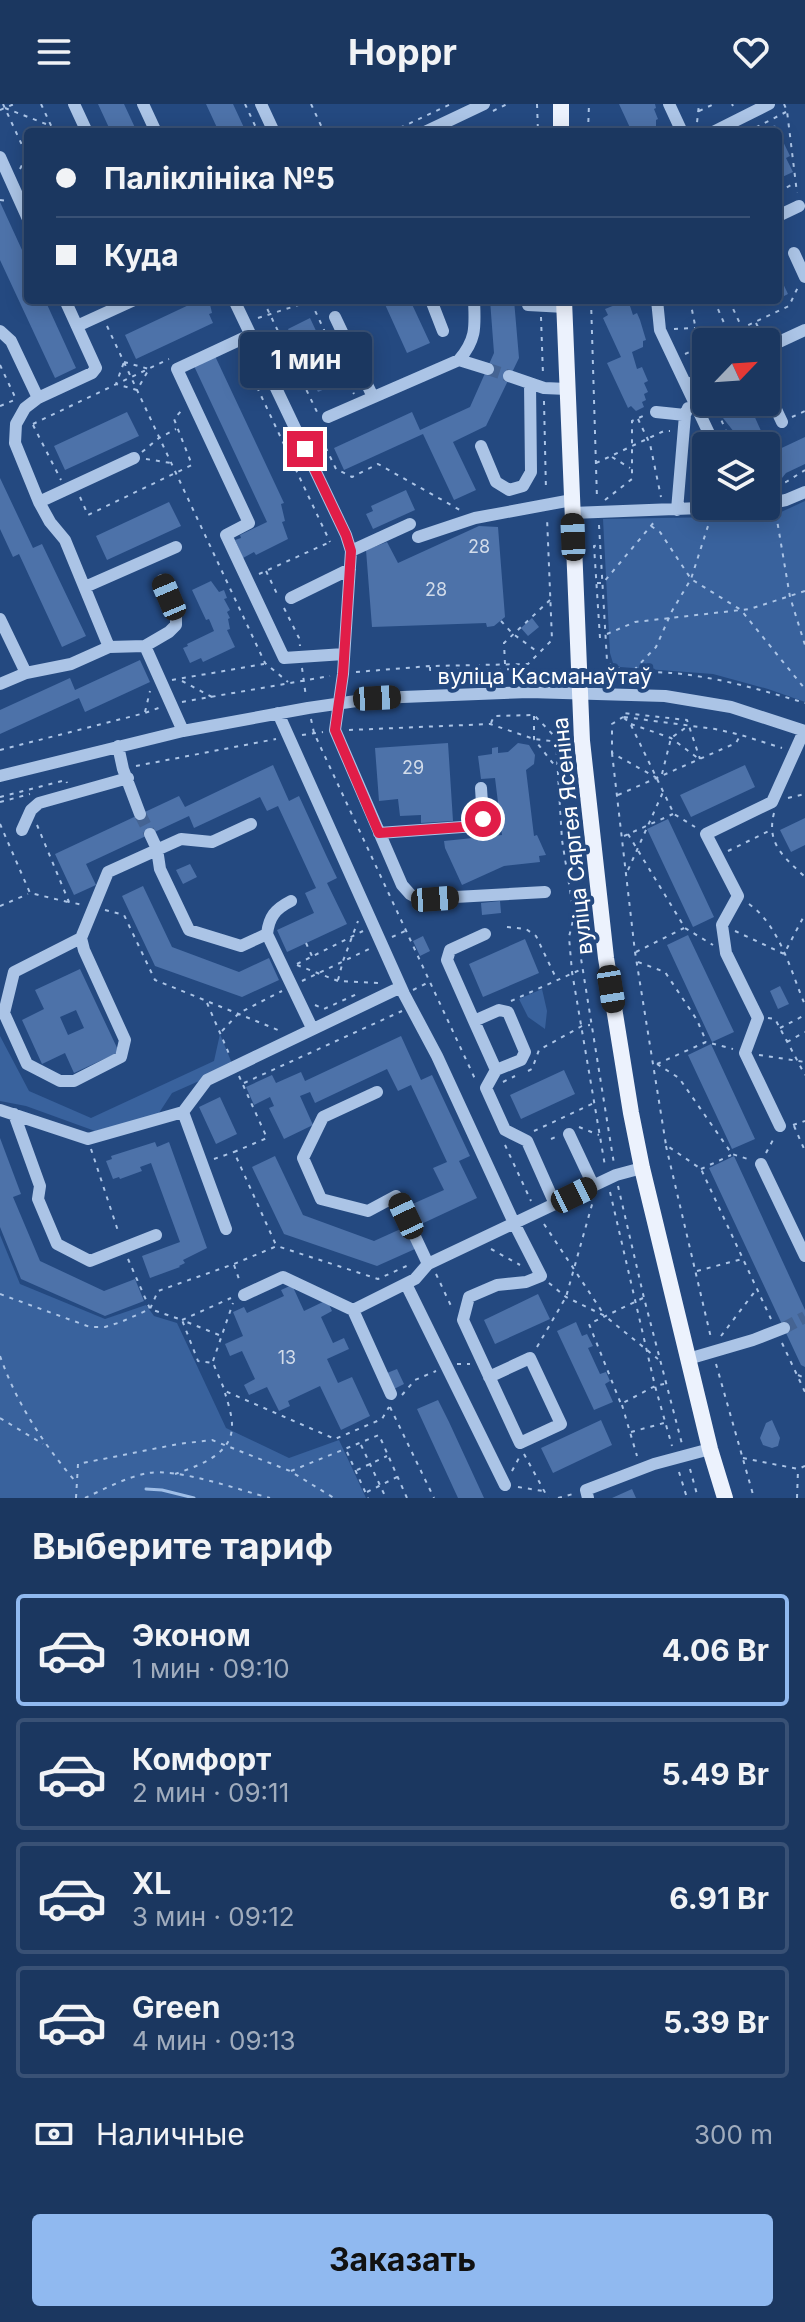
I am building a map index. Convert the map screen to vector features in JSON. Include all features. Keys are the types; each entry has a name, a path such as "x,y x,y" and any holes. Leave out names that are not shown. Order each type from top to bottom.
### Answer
{"main road":[{"path":"561,104 561,128"},
{"name":"вуліца Сяргея Ясеніна","path":"564,304 582,741 606,958 642,1168 710,1449 725,1498"}],"street":[{"path":"74,104 85,128"},
{"path":"143,104 154,128"},
{"path":"261,104 272,128"},
{"path":"433,128 484,104"},
{"path":"669,104 680,128"},
{"path":"722,128 769,104"},
{"path":"0,157 24,210"},
{"path":"782,214 799,206"},
{"path":"790,255 802,281"},
{"path":"67,304 96,368 25,408 16,424 15,443 39,502 65,540 109,647"},
{"path":"77,326 125,304"},
{"path":"236,304 351,551 343,674 335,730 402,885 419,899 545,892"},
{"path":"433,304 443,331"},
{"path":"328,417 459,360 469,348 476,331 474,304"},
{"path":"528,304 541,307 564,304"},
{"path":"657,304 660,330 692,397"},
{"path":"335,317 373,397"},
{"path":"247,329 236,341 177,369 249,523 226,535 284,658 344,654"},
{"path":"780,342 805,330"},
{"path":"0,331 11,341 38,398"},
{"path":"459,360 488,369"},
{"path":"509,376 544,388 567,389"},
{"path":"687,385 692,382"},
{"path":"481,446 496,482 509,490 523,486 531,472 530,383"},
{"path":"677,510 685,415 692,401"},
{"path":"656,412 685,415"},
{"path":"779,416 782,422"},
{"path":"39,502 134,458"},
{"path":"780,501 805,492"},
{"path":"418,537 475,518 546,504 598,512 692,509"},
{"path":"351,551 410,524"},
{"path":"85,587 176,547"},
{"path":"291,598 350,569"},
{"path":"0,684 26,673 71,664 109,647 145,646 169,632 176,625 176,614 162,580"},
{"path":"0,619 26,673"},
{"path":"145,646 183,731"},
{"name":"вуліца Касманаўтаў","path":"0,776 183,731 377,698 579,693 665,696 751,712 805,731"},
{"path":"278,713 403,990 541,1276 526,1282 497,1285 469,1297 463,1320 489,1377 520,1443 561,1424 530,1358 489,1377"},
{"path":"780,1126 745,1053 758,1018 726,953 722,925 738,896 706,834 772,802 805,731"},
{"path":"118,746 140,814"},
{"path":"22,830 31,810 39,803 125,773"},
{"path":"379,833 476,826 483,819 481,788"},
{"path":"81,938 14,972 4,1013 27,1064 60,1081 74,1081 121,1057 125,1040 81,938 108,872 181,839 212,842 251,824"},
{"path":"150,834 157,849 160,869 189,930 241,946 267,934"},
{"path":"291,901 278,908 268,920 267,934 312,1028"},
{"path":"485,934 450,950 447,960 496,1070"},
{"path":"0,1110 88,1139 183,1112 207,1080 312,1028 403,990"},
{"path":"474,1021 499,1010 508,1012 525,1052 521,1060 496,1070 486,1088 505,1130 527,1141 555,1204"},
{"path":"377,1092 323,1117 303,1158 321,1199 368,1211 396,1196 428,1264"},
{"path":"183,1112 226,1229"},
{"path":"14,1114 40,1186 38,1199 57,1244 90,1261 156,1235"},
{"path":"573,1130 594,1188"},
{"path":"761,1164 805,1256"},
{"path":"353,1310 415,1279 428,1264 616,1175 642,1168"},
{"path":"241,1291 283,1277 353,1310 395,1396"},
{"path":"406,1284 505,1485"},
{"path":"688,1359 784,1328"},
{"path":"587,1494 640,1469 710,1449"}],"path":[{"path":"3,104 24,151"},
{"path":"0,110 14,104"},
{"path":"41,104 51,126"},
{"path":"245,104 256,128"},
{"path":"311,104 322,128"},
{"path":"400,128 451,104"},
{"path":"537,104 538,128"},
{"path":"588,128 589,104"},
{"path":"696,128 699,104"},
{"path":"698,111 714,104"},
{"path":"784,104 799,206"},
{"path":"5,108 51,126"},
{"path":"755,128 787,111"},
{"path":"782,190 796,183"},
{"path":"782,244 790,255"},
{"path":"731,304 742,328 789,306 802,281"},
{"path":"265,304 325,431 323,442 336,469 352,477 378,464 475,518"},
{"path":"247,329 271,313 299,304"},
{"path":"314,304 359,404"},
{"path":"591,304 597,506 632,479 632,421 656,412"},
{"path":"691,304 696,328"},
{"path":"716,304 726,328"},
{"path":"0,750 145,713 171,703 289,682 430,666 528,664 552,640 541,307"},
{"path":"756,321 759,328"},
{"path":"105,322 265,663 289,682"},
{"path":"660,330 692,328"},
{"path":"319,337 326,334"},
{"path":"236,341 330,542"},
{"path":"675,359 692,351"},
{"path":"33,424 176,356"},
{"path":"331,363 338,360"},
{"path":"124,362 149,369"},
{"path":"116,384 124,362"},
{"path":"0,365 15,399 0,406"},
{"path":"137,390 149,369"},
{"path":"116,384 137,390"},
{"path":"25,408 88,515 192,465 174,419 190,399"},
{"path":"782,422 805,411"},
{"path":"597,583 603,583 651,526 662,508 648,439 638,418"},
{"path":"134,458 159,438 177,429"},
{"path":"596,463 664,431 684,432"},
{"path":"315,446 323,442"},
{"path":"611,456 632,469"},
{"path":"134,458 171,463"},
{"path":"780,484 805,470"},
{"path":"598,512 607,661 611,667 698,677 805,703"},
{"path":"633,670 656,647 691,579 712,520"},
{"path":"773,520 790,597 805,645"},
{"path":"651,526 660,532 691,579 741,610 805,689"},
{"path":"234,598 247,580 346,535"},
{"path":"600,638 594,546 601,545"},
{"path":"606,634 628,624 741,610 805,591"},
{"path":"505,664 504,643 551,599"},
{"path":"501,621 539,653"},
{"path":"145,713 153,685 161,681 265,663"},
{"path":"430,666 430,670 529,669"},
{"path":"179,680 213,697"},
{"path":"490,724 494,716 534,715 558,742 567,839 562,840"},
{"path":"534,715 534,739 558,769"},
{"path":"623,717 630,723 671,738 700,759"},
{"path":"754,1498 713,1349 666,1145 635,952 612,753 612,724 623,717 689,725 741,735 795,752"},
{"path":"630,723 674,814 706,834"},
{"path":"125,773 288,737 335,730 490,724 534,739 558,742"},
{"path":"662,775 671,738 689,725"},
{"path":"689,725 700,759"},
{"path":"314,733 475,1079"},
{"path":"618,795 736,743 741,735"},
{"path":"558,742 562,840 616,1175 661,1361 687,1498"},
{"path":"612,753 657,778"},
{"path":"0,797 66,782 0,802"},
{"path":"627,871 663,791"},
{"path":"805,794 777,801 770,830 781,855 805,877"},
{"path":"624,836 674,814"},
{"path":"0,824 30,893"},
{"path":"718,855 770,830"},
{"path":"628,834 685,928 726,953"},
{"path":"0,906 30,893 69,902"},
{"path":"738,896 758,910 769,924 805,1005"},
{"path":"338,981 361,913"},
{"path":"784,954 805,914"},
{"path":"722,925 784,954"},
{"path":"507,927 526,929 536,936 557,979"},
{"path":"635,952 685,928"},
{"path":"290,968 368,929"},
{"path":"220,1032 239,1013 406,931"},
{"path":"306,943 312,957"},
{"path":"637,961 665,972 697,1020 706,1042"},
{"path":"296,965 338,981 380,983"},
{"path":"509,1008 510,1001 583,969"},
{"path":"380,983 382,975"},
{"path":"155,980 295,1037"},
{"path":"403,990 430,981"},
{"path":"311,1003 324,1009 380,983"},
{"path":"243,1084 411,1007"},
{"path":"779,1028 805,1015"},
{"path":"758,1018 775,1019 805,1075"},
{"path":"496,1084 532,1069 539,1050 582,1026 591,1025"},
{"path":"786,1043 805,1032"},
{"path":"653,1066 706,1042 745,1053 805,1062"},
{"path":"657,1064 679,1078 732,1154 761,1164"},
{"path":"520,1138 517,1131 529,1133 595,1103"},
{"path":"794,1125 805,1151"},
{"path":"573,1130 600,1135"},
{"path":"501,1136 536,1212 605,1316 661,1361"},
{"path":"223,1157 267,1138"},
{"path":"88,1139 124,1248 150,1309 221,1336"},
{"path":"666,1145 701,1169 743,1259 696,1271"},
{"path":"234,1152 277,1246"},
{"path":"701,1169 732,1154"},
{"path":"530,1358 566,1297 594,1188"},
{"path":"476,1241 541,1276 566,1297 605,1316"},
{"path":"1,1296 90,1327 105,1327 150,1309 158,1291 277,1246 378,1279"},
{"path":"234,1264 241,1281 241,1291"},
{"path":"713,1349 757,1289"},
{"path":"174,1475 214,1458 230,1436 232,1426 225,1391 213,1363 235,1296 182,1320"},
{"path":"640,1469 621,1404 589,1324 644,1298"},
{"path":"182,1320 198,1361 213,1363"},
{"path":"0,1356 2,1369 44,1444 77,1483"},
{"path":"395,1396 415,1380 461,1363 478,1365 489,1377"},
{"path":"797,1375 805,1378"},
{"path":"621,1404 655,1386 666,1384"},
{"path":"225,1391 336,1440 382,1419 389,1406 434,1498"},
{"path":"0,1418 44,1444"},
{"path":"630,1432 665,1423"},
{"path":"290,1471 379,1435 407,1498"},
{"path":"76,1498 78,1464 212,1440 290,1471 334,1498"},
{"path":"361,1444 386,1498"},
{"path":"346,1450 368,1498"},
{"path":"522,1451 548,1498"},
{"path":"355,1471 388,1456"},
{"path":"680,1456 698,1498"},
{"path":"742,1457 798,1469 805,1466"},
{"path":"797,1498 798,1469"},
{"path":"85,1498 149,1473 174,1475 270,1498"},
{"path":"365,1493 398,1477"},
{"path":"505,1485 544,1492"},
{"path":"538,1498 544,1492"},
{"path":"558,1498 587,1494"}],"shaded area":[{"path":"805,501 805,702 713,674 620,667 613,663 603,519 780,520 780,513"},
{"path":"542,989 547,1011 545,1029 528,1017 519,999"},
{"path":"220,1034 233,1066 172,1093 157,1116 95,1131 26,1106 0,1101 0,1036 29,1091 91,1118 214,1061"},
{"path":"0,1235 20,1284 105,1319 146,1305 154,1316 177,1323 226,1428 289,1458 339,1440 366,1498 0,1498"}],"building":[{"path":"98,104 124,104 135,128 109,128"},
{"path":"206,104 233,104 244,128 217,128"},
{"path":"619,104 655,104 656,126 630,128"},
{"path":"782,139 790,156 786,158 793,172 782,177"},
{"path":"0,202 24,254 24,304 47,304 76,368 55,378 0,260"},
{"path":"782,281 788,294 782,297"},
{"path":"191,304 210,304 212,313 209,314 213,323 136,359 125,335"},
{"path":"385,304 412,304 430,343 407,353"},
{"path":"490,304 514,304 519,358 486,426 453,442 476,490 454,500 423,434 344,470 334,448 412,412 420,430 470,407 494,353"},
{"path":"629,304 633,315 637,313 646,340 643,347 632,352 637,369 642,367 648,381 644,383 648,392 644,394 644,407 636,411 631,406 628,408 607,363 621,357 603,318 608,315 605,309"},
{"path":"310,318 340,382 318,392 288,329"},
{"path":"215,356 284,503 281,504 285,521 282,522 288,539 243,558 235,540 267,522 194,366"},
{"path":"127,412 139,436 65,470 54,446"},
{"path":"754,416 762,432 734,432 723,418"},
{"path":"805,437 805,464 782,478 780,449"},
{"path":"0,478 33,548 42,544 86,636 62,647 19,554 13,557 0,529"},
{"path":"406,490 415,510 373,529 366,514 373,511 371,506"},
{"path":"169,502 181,526 107,560 96,536"},
{"path":"479,526 498,527 505,617 494,626 487,627 486,623 372,627 366,550 387,542 398,563"},
{"path":"211,581 219,592 224,590 227,598 224,599 230,610 227,612 230,629 227,630 235,647 203,662 201,658 190,663 183,648 214,631 192,590"},
{"path":"532,618 539,627 528,636 521,628"},
{"path":"140,660 150,682 85,712 79,698 0,734 0,710 70,678 75,690"},
{"path":"448,743 453,821 421,823 421,815 400,816 398,799 379,801 375,748"},
{"path":"518,743 529,745 535,755 534,764 526,770 534,836 537,835 546,855 539,856 540,862 504,866 462,885 444,841 502,835 495,778 481,779 478,756 492,754 492,748 498,747 498,753 508,752"},
{"path":"273,765 289,801 299,796 337,878 327,883 347,924 287,952 277,930 314,913 305,893 316,888 278,806 267,811 260,797 194,828 189,816 86,864 96,885 74,895 55,854 179,796 185,807"},
{"path":"745,765 755,787 691,817 680,795"},
{"path":"805,818 805,845 791,852 780,830"},
{"path":"668,819 714,917 693,927 647,829"},
{"path":"190,864 197,877 183,884 176,870"},
{"path":"143,886 172,947 239,972 269,958 279,980 242,997 155,966 122,896"},
{"path":"500,901 501,913 482,915 481,903"},
{"path":"688,935 734,1032 712,1042 667,945"},
{"path":"423,936 430,951 420,956 413,941"},
{"path":"525,939 539,973 483,997 469,964"},
{"path":"80,969 119,1052 74,1073 65,1053 42,1064 22,1020 44,1009 35,990","holes":["76,1010 84,1028 68,1035 60,1017"]},
{"path":"780,986 789,1004 778,1009 770,991"},
{"path":"401,1036 421,1080 432,1075 470,1156 459,1161 477,1198 417,1226 408,1206 444,1190 433,1168 447,1162 411,1085 398,1091 387,1069 315,1103 310,1092 300,1096 313,1125 284,1139 269,1108 274,1106 270,1097 254,1105 246,1087 272,1075 276,1083 301,1072 305,1081"},
{"path":"711,1044 755,1139 732,1149 688,1055"},
{"path":"564,1070 575,1094 521,1119 510,1095"},
{"path":"220,1097 237,1134 216,1144 199,1107"},
{"path":"0,1138 21,1194 13,1197 40,1261 104,1291 135,1279 144,1301 105,1316 21,1279 0,1227"},
{"path":"155,1142 157,1147 169,1142 207,1248 183,1260 185,1263 180,1267 150,1278 142,1256 180,1242 151,1163 140,1167 142,1171 113,1179 106,1161 112,1159 111,1156"},
{"path":"275,1156 303,1215 374,1241 405,1227 415,1249 377,1266 284,1234 252,1167"},
{"path":"734,1156 805,1310 805,1367 801,1365 709,1168"},
{"path":"292,1285 304,1311 327,1300 332,1311 321,1317 333,1343 344,1338 349,1349 327,1359 338,1383 352,1377 370,1416 341,1430 320,1386 288,1401 290,1406 279,1411 267,1387 249,1395 244,1385 255,1379 242,1351 230,1356 225,1344 243,1336 233,1312 244,1307 247,1313 284,1296 281,1290"},
{"path":"538,1294 550,1319 495,1344 484,1320"},
{"path":"576,1322 582,1336 587,1334 593,1346 588,1348 600,1374 606,1372 610,1381 605,1384 613,1402 594,1410 557,1331"},
{"path":"397,1369 404,1384 394,1389 387,1373"},
{"path":"438,1400 484,1498 458,1498 417,1409"},
{"path":"601,1420 612,1445 553,1473 541,1448"},
{"path":"772,1420 780,1438 778,1446 772,1448 763,1445 760,1438 766,1423"},
{"path":"632,1489 636,1498 612,1498"}],"waterway":[{"path":"146,1489 194,1498"}],"tunnel":[{"path":"488,369 509,376"},
{"path":"140,814 150,834"},
{"path":"784,1328 805,1317"}],"route":[{"path":"305,449 351,551 343,674 335,730 379,833 476,826 483,819"}]}
